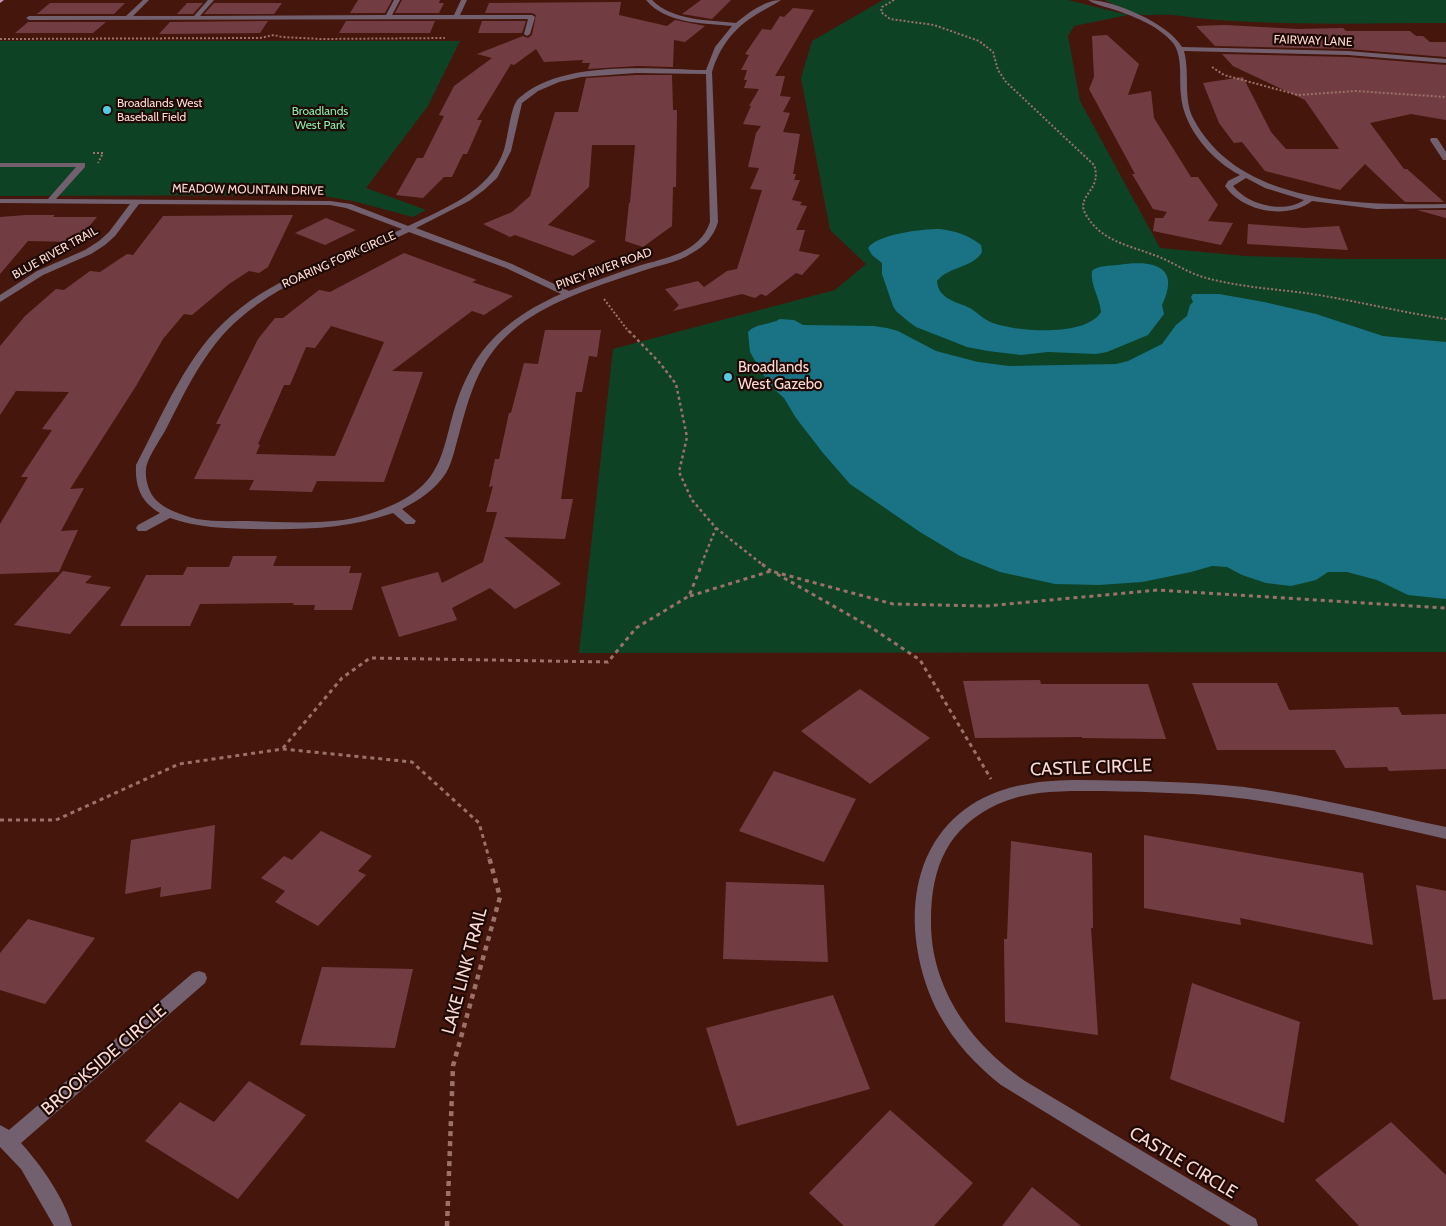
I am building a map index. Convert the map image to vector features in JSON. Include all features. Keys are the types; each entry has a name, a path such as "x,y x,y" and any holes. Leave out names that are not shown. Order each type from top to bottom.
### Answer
{"street":[{"path":"128,18 146,0"},
{"path":"195,18 211,0"},
{"path":"388,18 397,0"},
{"path":"456,18 464,0"},
{"path":"648,0 653,6 672,14 737,25"},
{"name":"PINEY RIVER ROAD","path":"395,509 423,491 434,481 444,466 469,379 479,360 494,342 514,324 539,308 568,294 680,256 705,240 712,231 714,222 709,72 711,60 718,46 737,25 750,15 778,0"},
{"path":"1091,0 1119,9 1149,22 1163,31 1180,49 1186,107 1190,119 1218,158 1245,176 1270,186 1311,198 1362,206 1393,208 1446,206"},
{"path":"29,18 532,18 526,34"},
{"name":"FAIRWAY LANE","path":"1180,49 1348,53 1446,61"},
{"name":"ROARING FORK CIRCLE","path":"395,509 375,517 347,524 322,526 214,524 190,521 168,514 156,506 144,494 139,479 142,465 200,359 214,338 239,314 284,284 317,267 409,229 462,202 481,189 494,177 505,157 519,102 531,91 549,80 598,73 709,72"},
{"path":"1434,140 1446,158"},
{"path":"0,165 82,164 50,201"},
{"path":"1245,176 1229,186 1238,197 1249,202 1263,206 1290,208 1298,207 1311,198"},
{"name":"MEADOW MOUNTAIN DRIVE","path":"0,201 330,203 348,206 508,266 568,294"},
{"name":"BLUE RIVER TRAIL","path":"0,300 40,274 88,252 102,243 112,234 137,201"},
{"path":"395,509 410,521"},
{"path":"142,528 168,514"},
{"name":"CASTLE CIRCLE","path":"1248,1226 1026,1091 988,1064 957,1030 937,997 925,959 922,904 926,876 938,847 958,822 984,804 1011,793 1045,786 1161,786 1219,790 1278,798 1446,833"},
{"name":"BROOKSIDE CIRCLE","path":"5,1138 199,978"},
{"path":"5,1138 27,1162 60,1216 64,1226"}],"path":[{"path":"894,0 882,7 881,12 885,16 896,20 934,25 979,41 990,48 998,70 1006,82 1094,165 1098,173 1098,180 1084,199 1083,208 1085,214 1106,239 1154,254 1202,277 1246,286 1331,297 1411,315 1446,319"},
{"path":"0,39 260,38 274,35 290,39 311,36 321,38 446,38"},
{"path":"1194,49 1198,56 1224,76 1298,95 1356,91 1446,97"},
{"path":"584,288 602,297 612,307 633,337 660,362 676,384 687,437 679,472 692,500 716,528 771,571 872,628 920,660 1002,797"},
{"path":"689,596 716,528"},
{"path":"283,749 342,678 370,658 608,662 636,628 689,596 771,571 893,604 986,606 1158,590 1446,608"},
{"name":"LAKE LINK TRAIL","path":"0,820 56,820 179,764 283,749 412,762 479,823 500,897 453,1066 447,1226"}],"green space":[{"path":"883,0 1068,0 1128,15 1074,26 1068,36 1080,101 1160,248 1245,256 1344,259 1446,259 1446,652 579,653 613,349 835,290 866,264 830,230 801,78 812,41"},
{"path":"1104,0 1446,0 1446,23 1274,23 1173,15 1142,15 1131,13"},
{"name":"Broadlands West Park","path":"0,41 460,41 428,106 366,188 426,210 413,217 353,201 318,195 0,196"}],"water":[{"path":"939,229 966,236 981,245 982,252 973,261 942,276 937,281 938,287 944,296 970,308 993,323 1018,329 1034,330 1067,329 1081,326 1093,320 1101,312 1092,281 1092,271 1101,267 1141,263 1160,268 1165,273 1168,281 1162,305 1164,314 1148,335 1107,352 1096,354 1048,352 1021,355 967,347 916,327 896,311 882,274 882,263 872,255 868,248 873,243 890,236 912,231"},
{"path":"1193,294 1219,294 1264,302 1316,314 1383,336 1446,342 1446,599 1408,595 1377,580 1347,572 1328,572 1316,580 1291,586 1266,583 1242,575 1227,567 1212,566 1142,582 1099,585 1055,584 1000,572 960,556 920,532 850,484 796,418 784,398 774,389 750,352 748,332 755,327 780,319 794,320 803,325 874,326 887,328 898,331 936,351 978,362 1009,366 1116,364 1128,361 1162,344 1176,325 1187,316 1190,305 1193,302 1191,297"}],"building":[{"path":"358,0 392,0 385,13 350,13"},
{"path":"402,0 440,0 439,3 444,3 439,13 395,13"},
{"path":"701,0 731,0 712,19 682,14"},
{"path":"621,2 619,15 667,26 675,20 705,26 685,42 674,40 673,67 637,66 588,69 590,63 582,63 583,60 544,62 536,49 514,65 511,64 477,120 482,120 467,154 463,154 452,177 444,177 423,198 396,195 417,158 423,158 444,116 439,115 454,86 492,58 477,54 523,36 528,38 532,35 536,15 532,13 485,13 489,3"},
{"path":"50,3 125,3 114,14 37,14"},
{"path":"187,3 203,3 193,14 177,14"},
{"path":"214,3 282,3 274,14 204,14"},
{"path":"793,8 814,10 775,76 785,76 780,96 791,97 783,112 790,113 783,132 800,134 793,174 796,174 794,180 800,180 792,200 802,202 800,205 807,206 796,230 805,230 799,251 820,255 802,275 796,273 766,296 761,294 755,298 742,294 673,311 679,305 665,289 698,281 704,287 727,271 737,269 762,190 750,189 759,168 748,167 756,133 761,126 743,124 751,106 749,106 759,89 744,88 747,80 744,80 747,70 741,70 749,55 745,54 762,29 771,30 780,16 784,17"},
{"path":"268,21 260,33 159,34 170,22"},
{"path":"346,21 435,21 430,33 339,33"},
{"path":"482,21 526,21 522,33 478,33"},
{"path":"28,22 106,22 93,33 15,33"},
{"path":"1225,25 1298,29 1343,28 1346,31 1410,31 1416,36 1423,36 1430,42 1446,42 1446,57 1348,49 1215,46 1196,26"},
{"path":"1107,35 1139,64 1128,95 1151,91 1154,118 1191,177 1198,177 1218,205 1208,221 1233,223 1221,245 1153,231 1155,218 1163,218 1167,212 1153,209 1132,174 1135,174 1089,89 1094,77 1092,36"},
{"path":"1222,54 1348,57 1446,65 1446,120 1411,114 1370,123 1404,169 1407,169 1444,202 1405,202 1365,164 1340,190 1265,171 1242,142 1234,143 1219,123 1203,83 1243,77 1271,132 1286,149 1339,149 1305,100 1233,66"},
{"path":"672,75 673,110 677,110 676,187 673,187 672,226 643,247 625,241 635,145 592,145 589,187 548,225 596,241 573,256 515,235 510,237 483,224 512,212 530,196 555,112 578,112 586,78"},
{"path":"1417,210 1446,210 1446,218"},
{"path":"26,215 97,217 76,242 28,241 0,274 0,217"},
{"path":"293,215 268,267 259,273 249,271 229,284 192,315 184,314 163,339 136,386 70,489 84,488 61,531 78,530 59,572 0,574 0,524 28,477 21,477 52,430 42,429 69,392 16,391 0,415 0,346 25,316 56,289 64,290 90,271 100,272 127,254 133,255 163,216"},
{"path":"326,218 356,230 325,245 295,233"},
{"path":"1248,224 1304,228 1339,226 1348,250 1247,244"},
{"path":"404,253 477,280 472,282 513,296 484,315 472,311 392,371 423,372 384,482 317,481 312,492 249,490 254,480 194,479 221,424 216,424 258,339 275,318 283,318 319,290 330,292","holes":["331,326 384,342 335,456 256,454 260,445 258,444 284,385 290,385 306,347 315,348"]},
{"path":"545,330 601,330 597,357 589,356 582,392 576,392 561,499 573,499 565,539 504,537 561,584 515,609 490,588 452,608 457,620 399,637 381,587 438,572 442,583 483,562 497,512 486,512 493,486 489,487 495,459 499,459 509,413 511,413 524,363 538,364"},
{"path":"233,556 277,556 273,566 351,566 349,573 362,573 352,610 314,610 315,605 293,605 294,603 200,604 190,626 120,626 146,575 183,575 187,567 229,567"},
{"path":"63,571 92,576 85,583 111,587 70,634 14,625"},
{"path":"1040,680 1041,684 1148,684 1166,739 1082,737 975,738 963,681"},
{"path":"1192,683 1277,683 1289,710 1398,707 1402,715 1446,714 1446,769 1389,771 1387,767 1345,768 1335,750 1217,750"},
{"path":"860,689 930,738 870,784 801,731"},
{"path":"774,771 856,799 824,862 739,831"},
{"path":"215,825 211,889 160,897 161,887 125,894 131,840"},
{"path":"321,831 372,856 358,871 366,875 318,926 275,902 285,891 261,878 284,856 292,860"},
{"path":"1144,835 1363,873 1373,945 1240,918 1241,925 1144,908"},
{"path":"1011,841 1092,853 1093,928 1091,928 1098,1035 1005,1022 1004,939 1007,939"},
{"path":"726,882 824,885 828,962 723,959"},
{"path":"1416,885 1446,891 1446,999 1433,1000"},
{"path":"28,919 95,938 45,1004 0,990 0,953"},
{"path":"322,967 413,969 395,1048 300,1045"},
{"path":"1192,983 1300,1022 1284,1123 1170,1079"},
{"path":"833,995 870,1089 737,1126 706,1028"},
{"path":"249,1081 306,1115 238,1199 145,1141 180,1102 214,1122"},
{"path":"890,1110 973,1183 934,1226 844,1226 809,1193"},
{"path":"1391,1122 1446,1175 1446,1226 1359,1226 1315,1180"},
{"path":"1032,1187 1081,1226 1002,1226"}],"place":[{"name":"Broadlands West Baseball Field","path":"107,110"},
{"name":"Broadlands West Gazebo","path":"728,377"}]}
